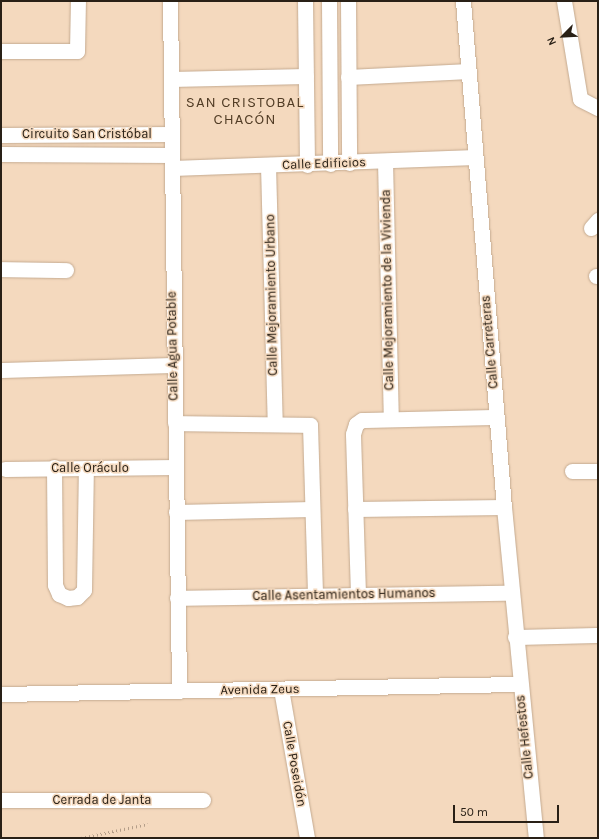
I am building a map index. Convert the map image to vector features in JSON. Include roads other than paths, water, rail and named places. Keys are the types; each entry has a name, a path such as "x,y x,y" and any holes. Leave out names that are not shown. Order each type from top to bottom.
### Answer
{"street":[{"path":"1,51 77,51 78,1"},
{"name":"Calle Agua Potable","path":"170,1 173,365 179,691"},
{"path":"305,1 307,165"},
{"path":"329,1 330,164"},
{"path":"348,1 349,164"},
{"name":"Calle Carreteras","path":"463,1 519,684"},
{"path":"564,1 580,98 598,108"},
{"path":"348,77 469,71"},
{"path":"171,79 306,76"},
{"name":"Circuito San Cristóbal","path":"1,134 172,134"},
{"name":"Calle Edificios","path":"1,154 268,165 349,164 475,157"},
{"name":"Calle Mejoramiento de la Vivienda","path":"385,161 391,419"},
{"name":"Calle Mejoramiento Urbano","path":"268,165 275,424"},
{"path":"1,269 66,270"},
{"path":"1,370 173,365"},
{"path":"358,594 353,434 362,420 496,417"},
{"path":"175,423 310,425 315,596"},
{"path":"54,467 55,585 59,594 68,598 77,597 84,590 86,468"},
{"name":"Calle Oráculo","path":"5,469 54,467 176,467"},
{"path":"572,471 598,471"},
{"path":"355,509 504,506"},
{"path":"176,512 312,509"},
{"name":"Calle Asentamientos Humanos","path":"177,598 358,594 512,593"},
{"path":"515,637 598,635"},
{"name":"Avenida Zeus","path":"1,694 519,684"},
{"name":"Calle Hefestos","path":"519,684 536,838"},
{"name":"Calle Poseidón","path":"281,689 307,838"},
{"name":"Cerrada de Janta","path":"1,800 203,800"}],"district":[{"name":"SAN CRISTOBAL CHACÓN","path":"245,110"}]}
